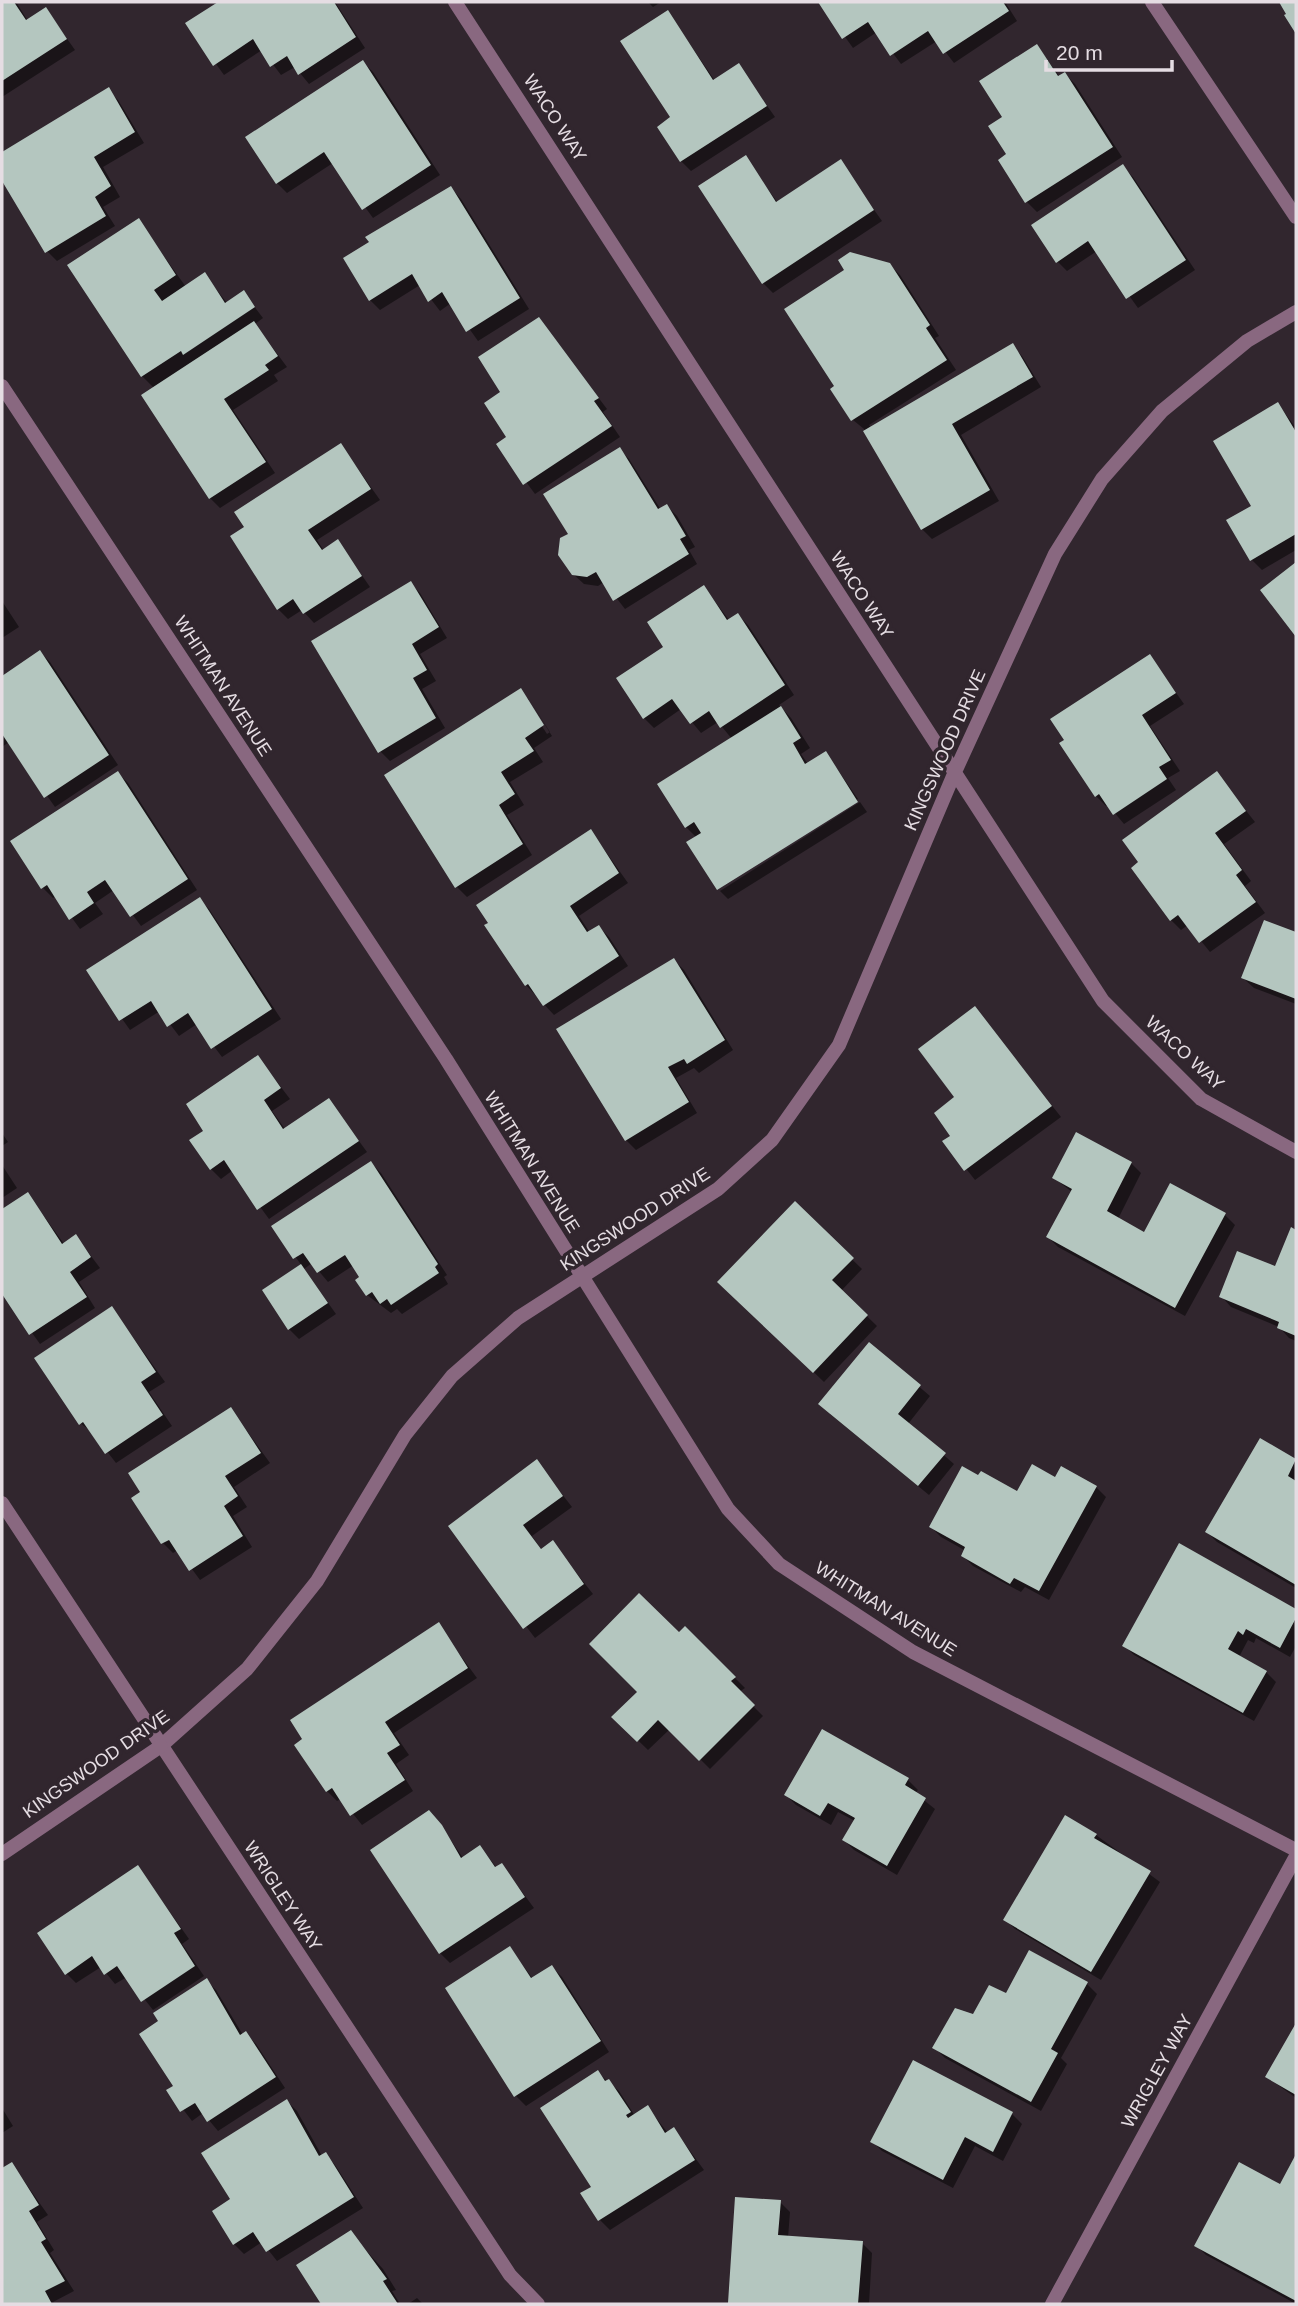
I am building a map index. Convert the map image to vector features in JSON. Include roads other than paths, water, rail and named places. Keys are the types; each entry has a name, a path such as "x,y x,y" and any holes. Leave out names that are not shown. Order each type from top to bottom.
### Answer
{"street":[{"name":"WACO WAY","path":"455,2 1103,1001 1201,1099 1296,1152"},
{"path":"1152,2 1296,217"},
{"name":"KINGSWOOD DRIVE","path":"2,1854 161,1746 247,1669 317,1581 405,1436 452,1376 518,1318 718,1189 772,1140 839,1045 954,774 1055,554 1102,479 1162,411 1247,341 1296,313"},
{"name":"WHITMAN AVENUE","path":"2,386 446,1059 728,1509 779,1564 913,1652 1296,1850"},
{"name":"WRIGLEY WAY","path":"2,1503 509,2275 538,2304"},
{"name":"WRIGLEY WAY","path":"1052,2304 1296,1856"}]}
